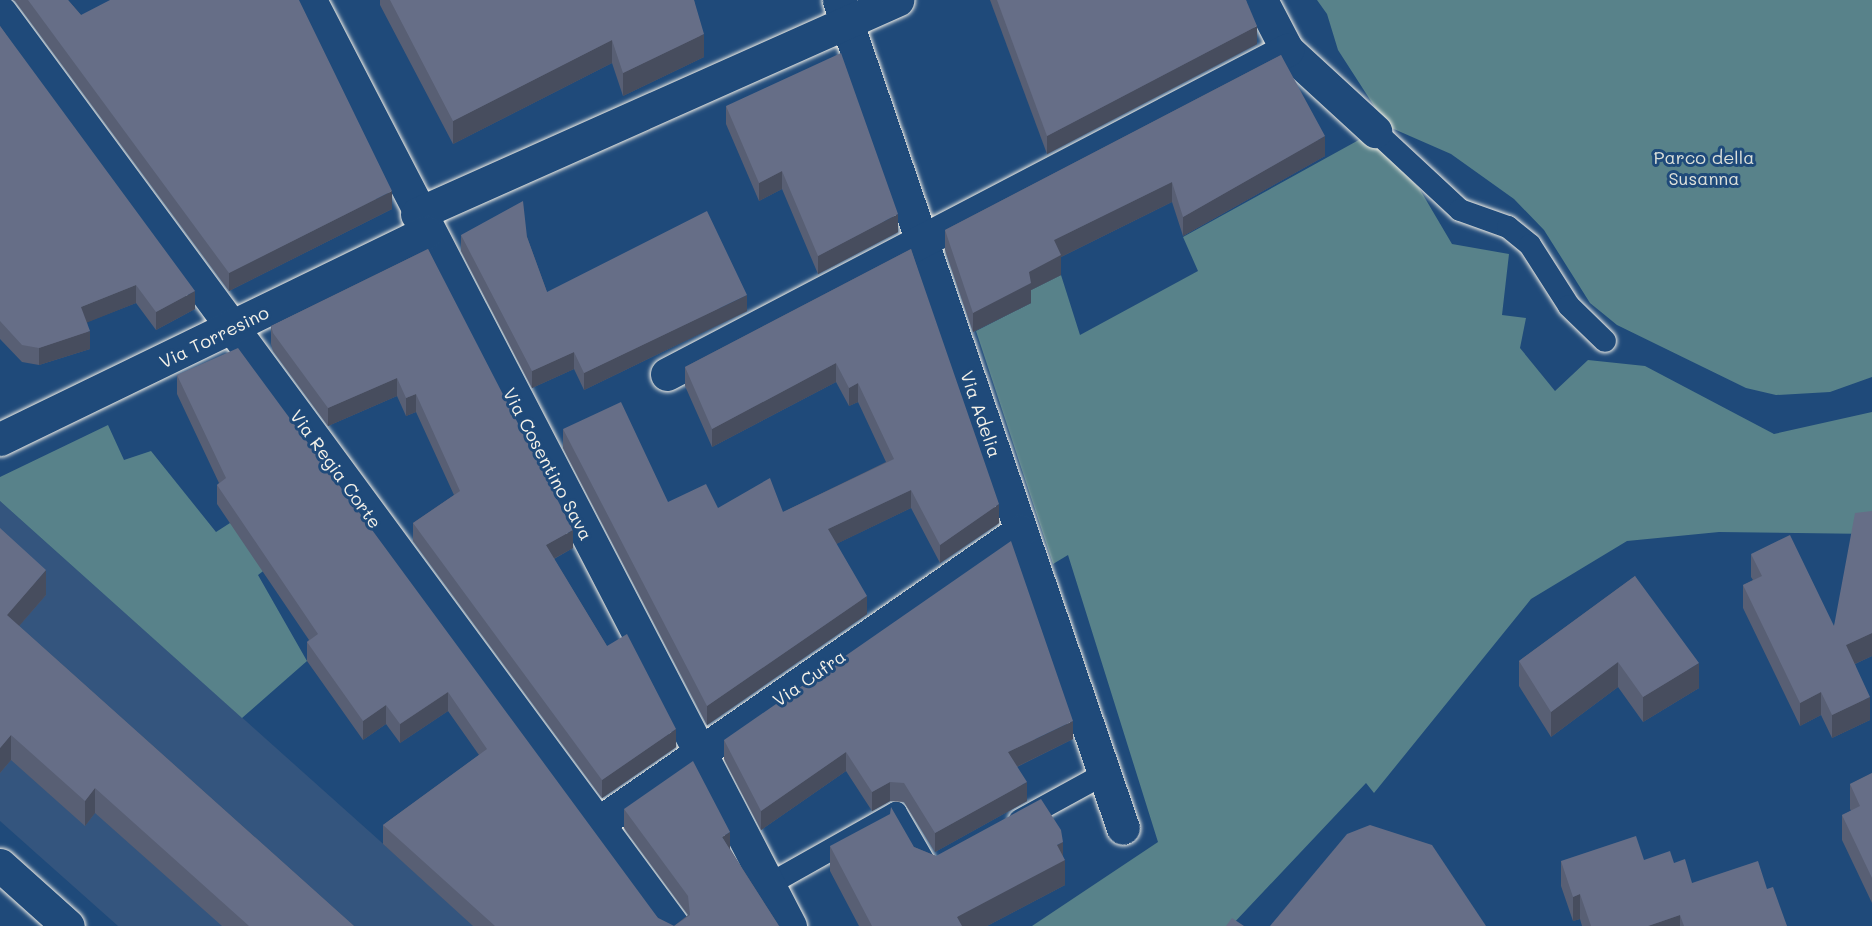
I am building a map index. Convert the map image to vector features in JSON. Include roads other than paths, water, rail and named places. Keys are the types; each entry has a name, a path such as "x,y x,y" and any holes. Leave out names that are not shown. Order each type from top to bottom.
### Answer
{"street":[{"name":"Via Cosentino Sava","path":"310,0 422,223 790,926"},
{"name":"Via Torresino","path":"0,439 232,329 422,223 843,12 897,0"},
{"path":"1261,0 1287,50 1375,131"},
{"name":"Via Regia Corte","path":"0,12 673,926"},
{"name":"Via Adelia","path":"843,12 1123,828"},
{"path":"667,374 921,238 1287,50"},
{"name":"Via Cufra","path":"597,824 1020,531"},
{"path":"0,865 68,926"}],"lane":[{"path":"1375,131 1460,210 1508,227 1530,244 1569,306 1605,341"},
{"path":"996,833 1104,774"},
{"path":"768,885 896,813 921,860 935,867 945,862"}],"park label":[{"name":"Parco della Susanna","path":"1704,168"}]}
